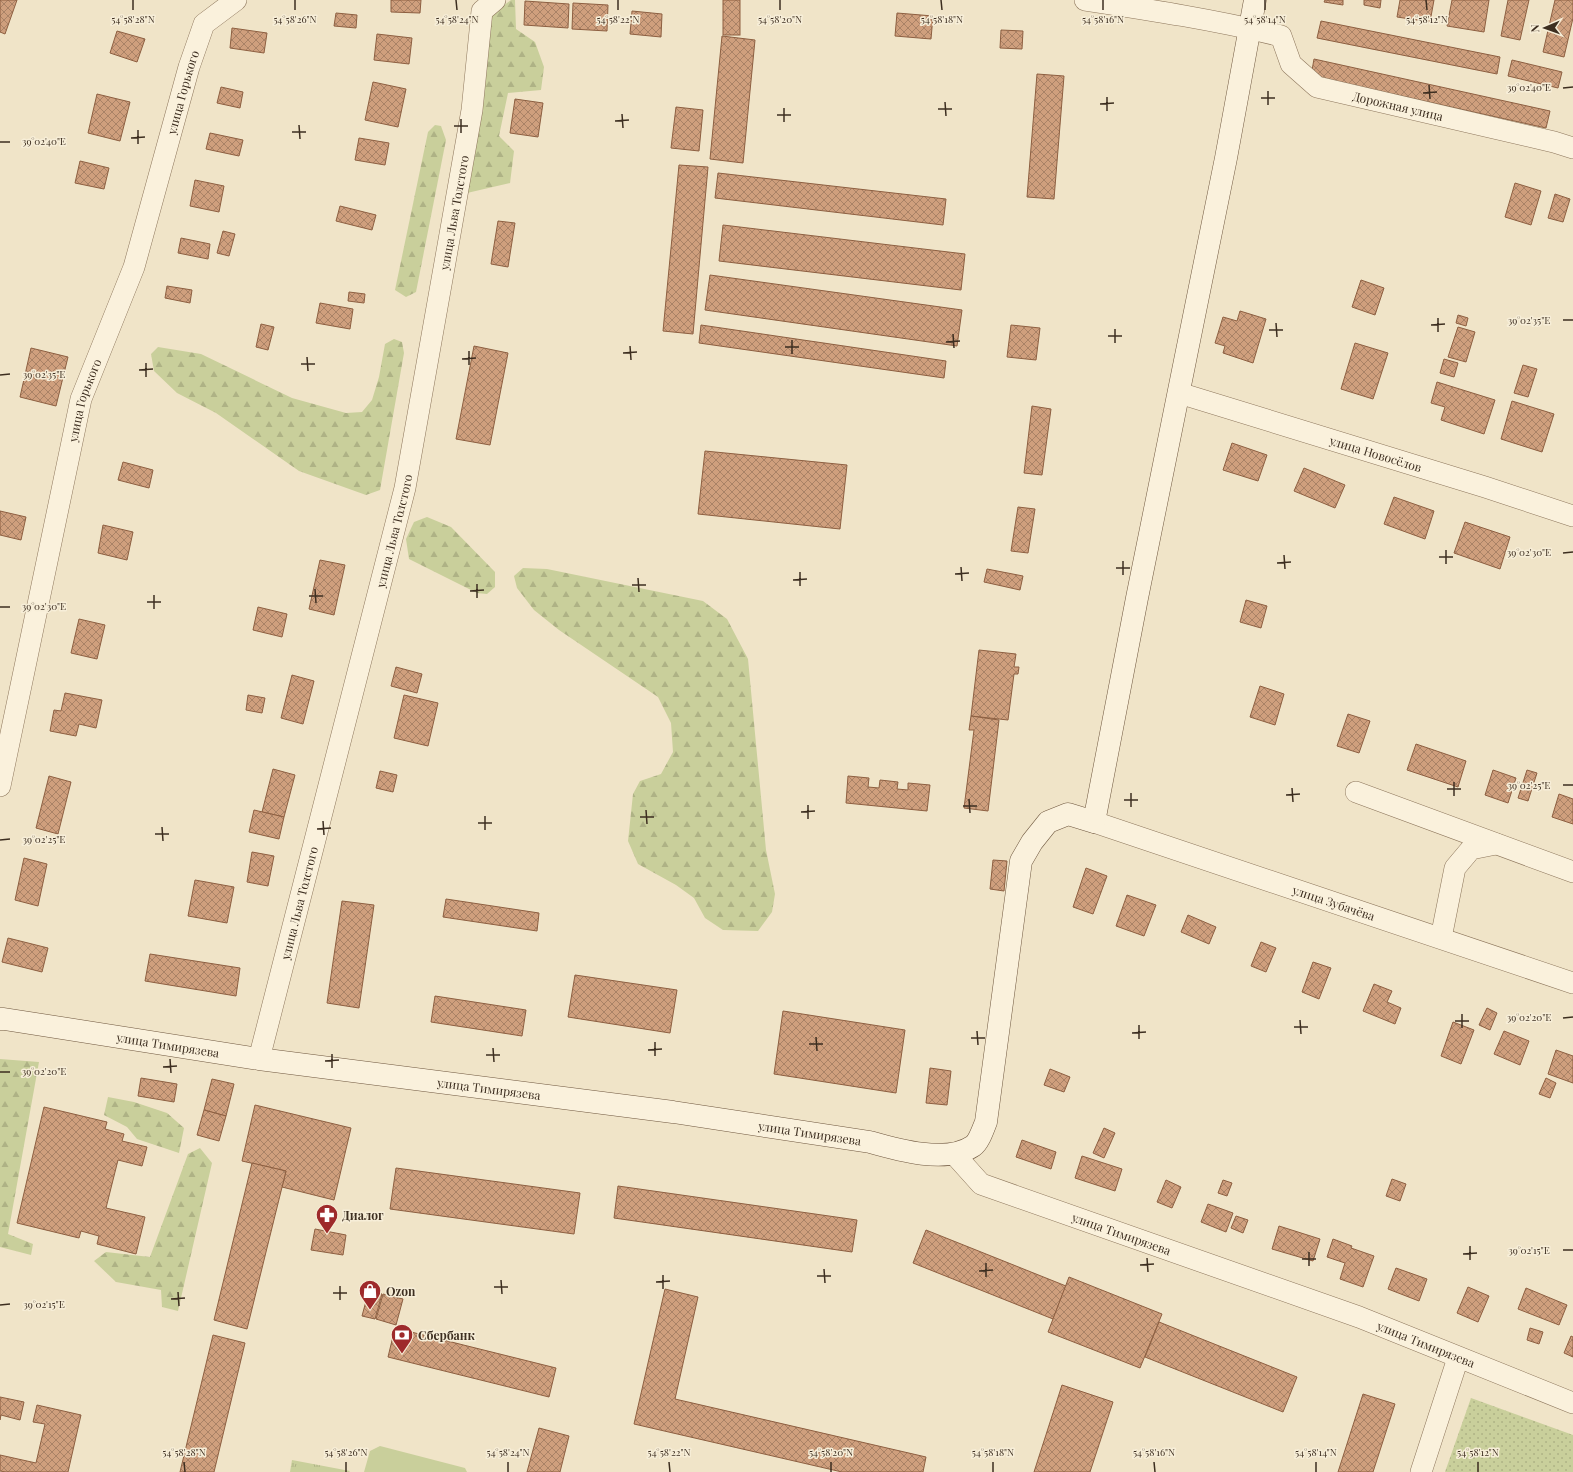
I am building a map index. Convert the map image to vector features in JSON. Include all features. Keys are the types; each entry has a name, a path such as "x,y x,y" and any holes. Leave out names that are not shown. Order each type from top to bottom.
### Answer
{"street":[{"name":"улица Горького","path":"0,786 81,399 134,267 189,67 204,24 236,0"},
{"path":"1085,0 1169,6 1249,28"},
{"path":"955,1155 974,1146 986,1122 1022,861 1032,842 1048,822 1068,814 1094,822 1139,590 1180,393 1255,0"},
{"name":"улица Льва Толстого","path":"259,1059 405,488 472,110 484,4"},
{"name":"Дорожная улица","path":"1249,28 1280,36 1291,64 1317,88 1554,142 1573,148"},
{"name":"улица Новосёлов","path":"1180,393 1477,484 1573,516"},
{"path":"1356,792 1573,872"},
{"name":"улица Зубачёва","path":"1094,822 1573,983"},
{"path":"1441,938 1455,868 1471,849 1496,844"},
{"name":"улица Тимирязева","path":"0,1019 4,1018 259,1059 673,1112 870,1142 893,1148 935,1155 955,1155 981,1184 1359,1317 1573,1403"},
{"path":"1421,1472 1458,1358"}],"green space":[{"path":"511,0 515,0 516,29 535,42 544,67 541,90 508,93 499,136 514,151 510,183 467,193 491,15"},
{"path":"435,125 441,126 446,140 416,292 406,297 395,290 428,132"},
{"path":"394,339 402,342 404,353 380,490 366,495 299,471 216,413 177,393 154,371 151,354 158,347 201,354 292,398 346,413 362,412 372,400 379,377 385,344"},
{"path":"427,517 451,527 495,572 495,587 487,594 477,593 409,559 406,539 414,522"},
{"path":"523,568 547,569 703,601 727,619 748,659 766,850 775,894 772,912 758,931 723,930 705,918 694,898 676,885 638,864 628,841 633,794 640,781 661,774 673,752 671,723 658,697 559,630 534,610 517,588 514,576"},
{"path":"0,1059 39,1062 8,1234 33,1244 31,1255 0,1247"},
{"path":"108,1097 134,1102 167,1113 184,1128 179,1153 137,1139 127,1127 104,1115"},
{"path":"200,1148 212,1163 178,1311 162,1307 161,1290 116,1282 94,1261 106,1252 150,1257 188,1154"},
{"path":"1471,1398 1573,1435 1573,1472 1445,1472"},
{"path":"380,1446 465,1468 467,1472 364,1472 370,1451"},
{"path":"292,1460 350,1471 290,1472"}],"building":[{"path":"0,0 17,0 5,34 0,32"},
{"path":"391,0 421,0 420,13 391,12"},
{"path":"723,0 740,0 740,35 723,35"},
{"path":"1325,0 1343,0 1343,5 1324,2"},
{"path":"1364,0 1381,0 1380,8 1364,5"},
{"path":"1400,0 1434,0 1430,22 1397,17"},
{"path":"1452,0 1489,0 1484,32 1447,26"},
{"path":"1508,0 1529,0 1520,40 1501,36"},
{"path":"1555,0 1573,0 1573,18 1564,57 1543,52"},
{"path":"525,1 569,4 568,28 524,25"},
{"path":"573,3 608,5 607,31 572,29"},
{"path":"632,11 662,14 661,37 630,34"},
{"path":"336,13 357,15 356,28 334,26"},
{"path":"897,13 933,16 931,39 895,36"},
{"path":"1321,21 1500,57 1497,74 1317,38"},
{"path":"232,28 267,33 264,53 230,48"},
{"path":"1001,30 1023,31 1022,49 1000,48"},
{"path":"117,31 145,39 137,62 110,53"},
{"path":"377,34 412,38 409,64 374,60"},
{"path":"722,36 755,40 743,163 710,159"},
{"path":"1314,59 1550,111 1546,128 1311,76"},
{"path":"1512,60 1562,72 1558,88 1508,76"},
{"path":"1037,74 1064,76 1054,199 1027,197"},
{"path":"373,82 406,89 398,127 365,120"},
{"path":"221,87 243,92 240,108 217,103"},
{"path":"97,94 130,102 120,141 88,133"},
{"path":"515,99 543,103 538,137 510,133"},
{"path":"676,107 703,110 699,151 671,148"},
{"path":"210,133 243,140 239,156 206,149"},
{"path":"359,138 389,143 385,165 355,160"},
{"path":"80,161 109,168 104,189 75,183"},
{"path":"679,165 708,167 693,334 663,331"},
{"path":"718,173 946,199 943,225 715,198"},
{"path":"195,180 224,186 219,212 190,206"},
{"path":"1515,183 1541,191 1531,225 1505,217"},
{"path":"1555,194 1570,199 1563,222 1548,218"},
{"path":"340,206 376,215 372,230 336,221"},
{"path":"498,221 515,223 508,267 491,264"},
{"path":"723,225 965,254 961,290 719,261"},
{"path":"223,231 235,234 229,256 217,253"},
{"path":"181,238 210,244 208,259 178,253"},
{"path":"710,275 962,310 957,346 705,310"},
{"path":"1361,280 1384,288 1375,315 1352,307"},
{"path":"167,286 192,290 190,303 165,298"},
{"path":"349,292 365,294 364,303 348,301"},
{"path":"320,303 353,309 350,329 316,323"},
{"path":"1240,311 1266,319 1253,363 1223,353 1225,346 1215,343 1223,317 1237,321"},
{"path":"1458,315 1468,318 1466,326 1456,323"},
{"path":"261,324 274,327 268,350 256,347"},
{"path":"701,325 946,361 944,378 699,343"},
{"path":"1011,325 1040,328 1036,360 1007,357"},
{"path":"1458,327 1475,332 1466,362 1448,357"},
{"path":"1355,343 1388,353 1373,399 1341,389"},
{"path":"474,346 508,353 490,445 456,439"},
{"path":"31,348 68,357 56,406 20,397"},
{"path":"1444,359 1458,363 1454,377 1440,373"},
{"path":"1523,365 1537,369 1528,397 1514,393"},
{"path":"1437,382 1495,400 1484,434 1441,420 1445,407 1431,403"},
{"path":"1512,401 1554,414 1542,452 1501,439"},
{"path":"1032,406 1051,409 1042,475 1024,473"},
{"path":"1232,443 1267,455 1258,481 1223,470"},
{"path":"705,451 847,465 840,529 698,514"},
{"path":"123,462 153,470 149,488 118,480"},
{"path":"1304,468 1345,485 1335,508 1294,491"},
{"path":"1394,497 1434,511 1425,539 1384,524"},
{"path":"1018,507 1035,509 1028,553 1011,551"},
{"path":"0,511 26,517 21,540 0,535"},
{"path":"1465,522 1510,537 1500,569 1454,553"},
{"path":"103,525 133,532 127,560 98,553"},
{"path":"320,560 345,565 334,615 309,609"},
{"path":"987,569 1023,576 1020,590 984,582"},
{"path":"1246,600 1267,606 1261,628 1240,622"},
{"path":"258,607 287,614 282,637 253,630"},
{"path":"79,619 105,625 97,659 71,653"},
{"path":"979,650 1016,654 1014,667 1019,667 1018,674 1014,674 1008,720 971,716"},
{"path":"396,667 422,674 417,693 391,686"},
{"path":"292,675 314,681 303,724 281,718"},
{"path":"1260,686 1284,694 1275,725 1250,717"},
{"path":"65,693 102,700 96,728 79,724 76,736 50,731 54,710 61,711"},
{"path":"248,695 265,698 262,713 246,710"},
{"path":"404,695 438,703 428,746 394,738"},
{"path":"1348,714 1370,721 1359,753 1337,746"},
{"path":"971,716 999,720 988,811 964,808 974,730 969,730"},
{"path":"1416,744 1466,761 1458,787 1407,770"},
{"path":"273,769 295,775 284,817 262,812"},
{"path":"1493,770 1516,778 1508,803 1485,795"},
{"path":"1527,770 1537,773 1528,801 1518,798"},
{"path":"380,771 397,775 393,792 376,788"},
{"path":"49,776 71,782 58,834 36,828"},
{"path":"848,776 869,778 868,787 879,788 880,780 898,782 897,789 908,790 908,783 930,785 927,811 846,803"},
{"path":"1559,794 1573,799 1573,824 1552,817"},
{"path":"254,810 284,817 279,839 249,832"},
{"path":"252,852 274,856 268,886 247,882"},
{"path":"24,858 47,864 38,906 15,900"},
{"path":"993,860 1007,861 1004,891 990,889"},
{"path":"1086,868 1107,876 1093,914 1073,907"},
{"path":"195,880 234,887 227,923 188,916"},
{"path":"1127,895 1156,905 1144,936 1116,926"},
{"path":"446,899 539,913 537,931 443,917"},
{"path":"342,901 374,905 359,1008 327,1003"},
{"path":"1188,915 1216,927 1209,944 1181,932"},
{"path":"8,938 48,948 42,972 2,962"},
{"path":"1261,942 1276,948 1266,972 1251,966"},
{"path":"150,954 240,968 236,996 145,981"},
{"path":"1313,962 1331,968 1319,999 1302,992"},
{"path":"575,975 677,990 670,1033 568,1017"},
{"path":"1374,984 1392,991 1387,1002 1401,1008 1395,1024 1363,1011"},
{"path":"435,996 526,1010 522,1036 431,1022"},
{"path":"1487,1008 1497,1013 1490,1030 1479,1025"},
{"path":"783,1011 905,1030 896,1093 774,1074"},
{"path":"1453,1022 1474,1030 1461,1064 1441,1056"},
{"path":"1504,1031 1529,1041 1520,1065 1494,1054"},
{"path":"1556,1050 1573,1056 1573,1083 1548,1074"},
{"path":"930,1068 951,1071 947,1105 926,1103"},
{"path":"1050,1069 1070,1077 1064,1092 1044,1085"},
{"path":"141,1078 177,1084 174,1102 138,1096"},
{"path":"1546,1078 1556,1083 1550,1098 1539,1094"},
{"path":"212,1079 234,1084 226,1116 204,1110"},
{"path":"255,1105 351,1128 334,1200 282,1187 286,1171 242,1161"},
{"path":"44,1107 107,1122 105,1129 124,1134 122,1141 147,1147 142,1166 118,1160 106,1208 145,1217 136,1254 97,1244 99,1236 81,1231 79,1238 17,1223"},
{"path":"204,1110 226,1116 219,1141 197,1135"},
{"path":"1104,1128 1115,1133 1104,1158 1093,1153"},
{"path":"1022,1140 1056,1152 1051,1169 1016,1157"},
{"path":"1082,1156 1122,1169 1115,1191 1075,1178"},
{"path":"252,1163 286,1171 247,1329 214,1320"},
{"path":"396,1168 580,1193 574,1234 390,1209"},
{"path":"1392,1179 1406,1184 1400,1201 1386,1196"},
{"path":"1166,1180 1181,1187 1172,1208 1157,1202"},
{"path":"1223,1180 1232,1183 1227,1196 1218,1193"},
{"path":"618,1186 857,1220 852,1252 614,1218"},
{"path":"1208,1204 1233,1213 1226,1232 1201,1222"},
{"path":"1236,1216 1248,1220 1243,1233 1231,1228"},
{"path":"1279,1226 1320,1239 1313,1261 1272,1249"},
{"path":"315,1229 346,1235 343,1255 311,1250"},
{"path":"926,1230 1066,1286 1053,1319 913,1263"},
{"path":"1333,1239 1352,1246 1351,1248 1374,1256 1363,1287 1340,1279 1345,1263 1327,1257"},
{"path":"1396,1268 1427,1279 1419,1301 1388,1289"},
{"path":"1069,1277 1162,1314 1140,1368 1048,1332"},
{"path":"1468,1287 1489,1296 1478,1322 1457,1313"},
{"path":"1526,1288 1567,1305 1559,1325 1518,1309"},
{"path":"665,1289 698,1297 675,1399 926,1457 923,1472 842,1472 634,1424"},
{"path":"369,1290 382,1294 375,1319 362,1316"},
{"path":"383,1294 403,1299 396,1325 376,1319"},
{"path":"1159,1322 1297,1377 1283,1412 1145,1357"},
{"path":"395,1328 556,1368 549,1397 388,1357"},
{"path":"1530,1328 1543,1332 1539,1344 1527,1340"},
{"path":"213,1335 245,1343 214,1472 180,1472"},
{"path":"1571,1336 1573,1337 1573,1357 1564,1353"},
{"path":"1062,1385 1113,1402 1090,1472 1034,1472"},
{"path":"1363,1394 1395,1404 1373,1472 1338,1472"},
{"path":"0,1397 24,1402 20,1420 1,1415 0,1420"},
{"path":"37,1405 81,1415 68,1472 0,1471 0,1455 36,1463 45,1424 33,1422"},
{"path":"539,1428 569,1436 560,1472 527,1472"}],"place":[{"name":"Диалог","path":"327,1234"},
{"name":"Ozon","path":"370,1310"},
{"name":"Сбербанк","path":"402,1354"}]}
